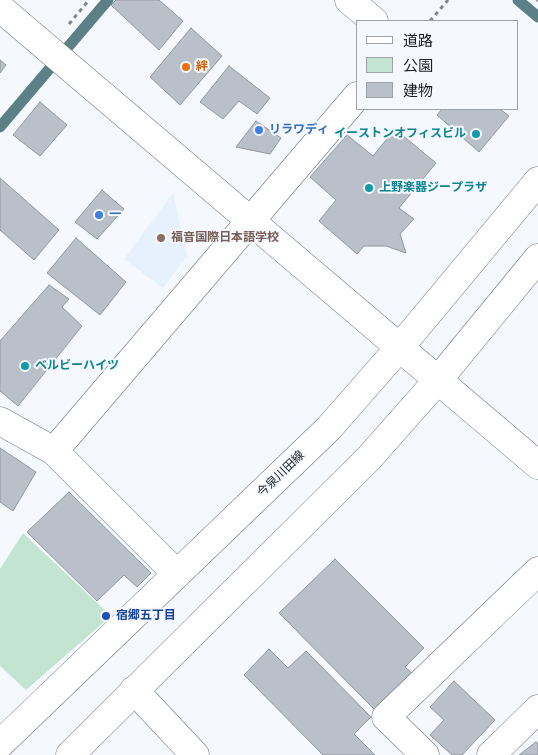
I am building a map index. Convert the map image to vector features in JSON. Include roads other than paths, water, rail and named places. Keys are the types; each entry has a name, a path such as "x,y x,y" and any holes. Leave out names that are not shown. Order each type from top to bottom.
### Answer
{"street":[{"path":"349,0 373,20"},
{"path":"0,8 538,465"},
{"path":"54,451 356,97"},
{"name":"今泉川田線","path":"0,744 328,429 400,347 538,181"},
{"path":"70,755 369,458 438,380 538,258"},
{"path":"0,421 54,451 178,574"},
{"path":"425,755 386,717 538,572"},
{"path":"134,690 195,755"},
{"path":"491,755 538,709"}],"waterway":[{"path":"0,127 108,0"},
{"path":"518,0 538,17"}],"place":[{"name":"絆","path":"186,67"},
{"name":"リラワディ","path":"259,130"},
{"name":"イーストンオフィスビル","path":"476,134"},
{"name":"上野楽器ジープラザ","path":"369,188"},
{"name":"一","path":"99,215"},
{"name":"福音国際日本語学校","path":"161,238"},
{"name":"ベルビーハイツ","path":"25,366"},
{"name":"宿郷五丁目","path":"106,616"}]}
